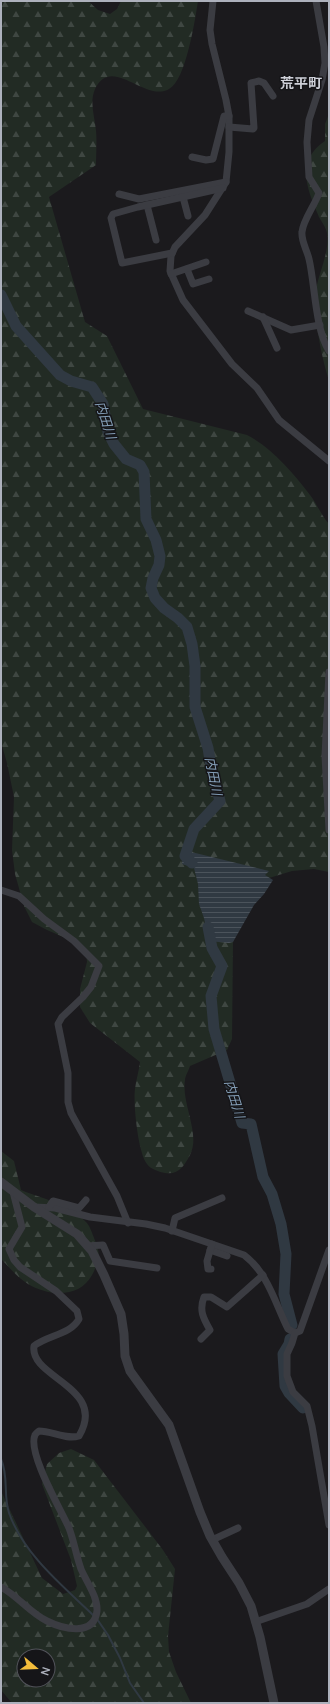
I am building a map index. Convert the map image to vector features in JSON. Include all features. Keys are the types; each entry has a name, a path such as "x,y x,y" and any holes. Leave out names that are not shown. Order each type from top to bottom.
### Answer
{"street":[{"path":"213,1 210,30 229,116 224,185 205,215 175,247 172,253 170,265 171,274 180,296 187,307 232,364 257,388 279,420 329,461"},
{"path":"316,1 324,47 325,63 322,80 309,120 307,142 309,177 319,193 302,231 304,245 309,258 320,325 329,351"},
{"path":"229,127 254,128 251,83 259,81 264,83 272,96"},
{"path":"192,157 206,160 213,159 224,116 229,116"},
{"path":"119,194 139,198 224,185"},
{"path":"172,253 122,263 111,218 113,214 183,197 224,185"},
{"path":"183,197 188,216"},
{"path":"147,205 156,240"},
{"path":"171,274 206,262"},
{"path":"187,269 193,284 209,279"},
{"path":"248,311 291,330 320,325"},
{"path":"263,317 278,348"},
{"path":"329,672 325,756 329,830"},
{"path":"1,890 19,896 44,919 74,941 98,966 91,987 83,997 62,1016 58,1024 68,1073 68,1102 71,1113 117,1196 128,1223"},
{"path":"1,1182 34,1207 77,1234 92,1251 121,1314 125,1356 130,1371 169,1425 200,1512 212,1540 239,1582 251,1606 274,1703"},
{"path":"1,1587 48,1622 66,1628 80,1629 89,1626 97,1610 94,1598 81,1568 70,1530 42,1475 34,1443 35,1434 39,1431 50,1431 72,1438 79,1436 84,1428 87,1417 84,1407 72,1390 52,1375 32,1353 34,1346 41,1340 75,1326 79,1319 77,1311 56,1291 20,1267 14,1260 9,1249 22,1227 13,1192"},
{"path":"172,1231 175,1218 222,1198"},
{"path":"49,1207 53,1201 79,1208 86,1200"},
{"path":"34,1207 49,1207 90,1217 128,1223 146,1224 172,1231 211,1247 226,1256"},
{"path":"87,1246 102,1245 110,1260 156,1268"},
{"path":"211,1247 206,1264 208,1269 211,1269"},
{"path":"211,1247 244,1255 254,1262 263,1275 288,1329 295,1333"},
{"path":"329,1250 300,1331 295,1333 287,1354 287,1376 293,1392 307,1406 312,1426 329,1524"},
{"path":"201,1339 210,1330 201,1313 204,1297 211,1297 227,1306 263,1275"},
{"path":"212,1540 238,1528"},
{"path":"255,1622 308,1604 329,1589"}],"green space":[{"path":"1,1 88,1 98,10 110,14 117,9 121,1 198,1 189,49 185,62 175,83 169,89 160,92 150,90 120,77 110,76 102,80 95,89 92,100 96,135 96,165 49,197 85,322 107,336 143,409 247,435 274,454 289,470 310,495 329,524 329,872 314,869 292,871 269,878 254,886 233,942 232,1039 227,1050 190,1066 185,1078 185,1089 192,1128 193,1147 183,1166 174,1173 165,1173 148,1166 141,1150 137,1128 135,1096 135,1086 140,1062 90,1023 80,1007 80,989 87,962 86,951 68,939 32,922 24,906 15,874 12,850 14,797 1,742"},
{"path":"329,114 329,380 318,335 315,310 317,283 324,262 328,240 325,227 319,217 311,196 306,176 310,157 325,141 325,124"},
{"path":"1,1151 14,1161 21,1190 64,1206 89,1225 99,1257 92,1275 86,1283 79,1288 71,1292 54,1293 36,1288 21,1279 1,1259"},
{"path":"71,1449 94,1460 163,1550 175,1569 168,1636 169,1652 176,1672 191,1703 12,1703 1,1690 1,1491 42,1578 63,1594 75,1590 77,1586 71,1560 42,1484 47,1464 59,1453"}],"shaded area":[{"path":"183,850 269,871 265,875 273,880 264,894 254,905 233,942 209,941 199,904 198,884 194,868 182,864"}],"waterway":[{"name":"内田川","path":"1,295 16,326 60,375 71,381 92,387 103,404 108,432 114,444 126,459 140,465 144,472 146,519 156,540 160,556 159,565 153,578 151,588 155,598 164,608 178,618 187,627 192,644 195,666 195,707 208,748 212,772 220,801 194,829 185,856 192,863"},
{"name":"内田川","path":"208,927 212,948 222,966 211,996 214,1029 242,1123 251,1124 263,1177 272,1194 281,1224 286,1254 284,1294 292,1325"},
{"name":"内田川","path":"290,1339 289,1344 283,1354 285,1386 289,1393 303,1408"},
{"path":"1,1459 5,1472 7,1506 24,1543 57,1581 94,1616"},
{"path":"97,1619 108,1635 120,1658 130,1683 144,1703"}],"district":[{"name":"荒平町","path":"301,82"}]}
